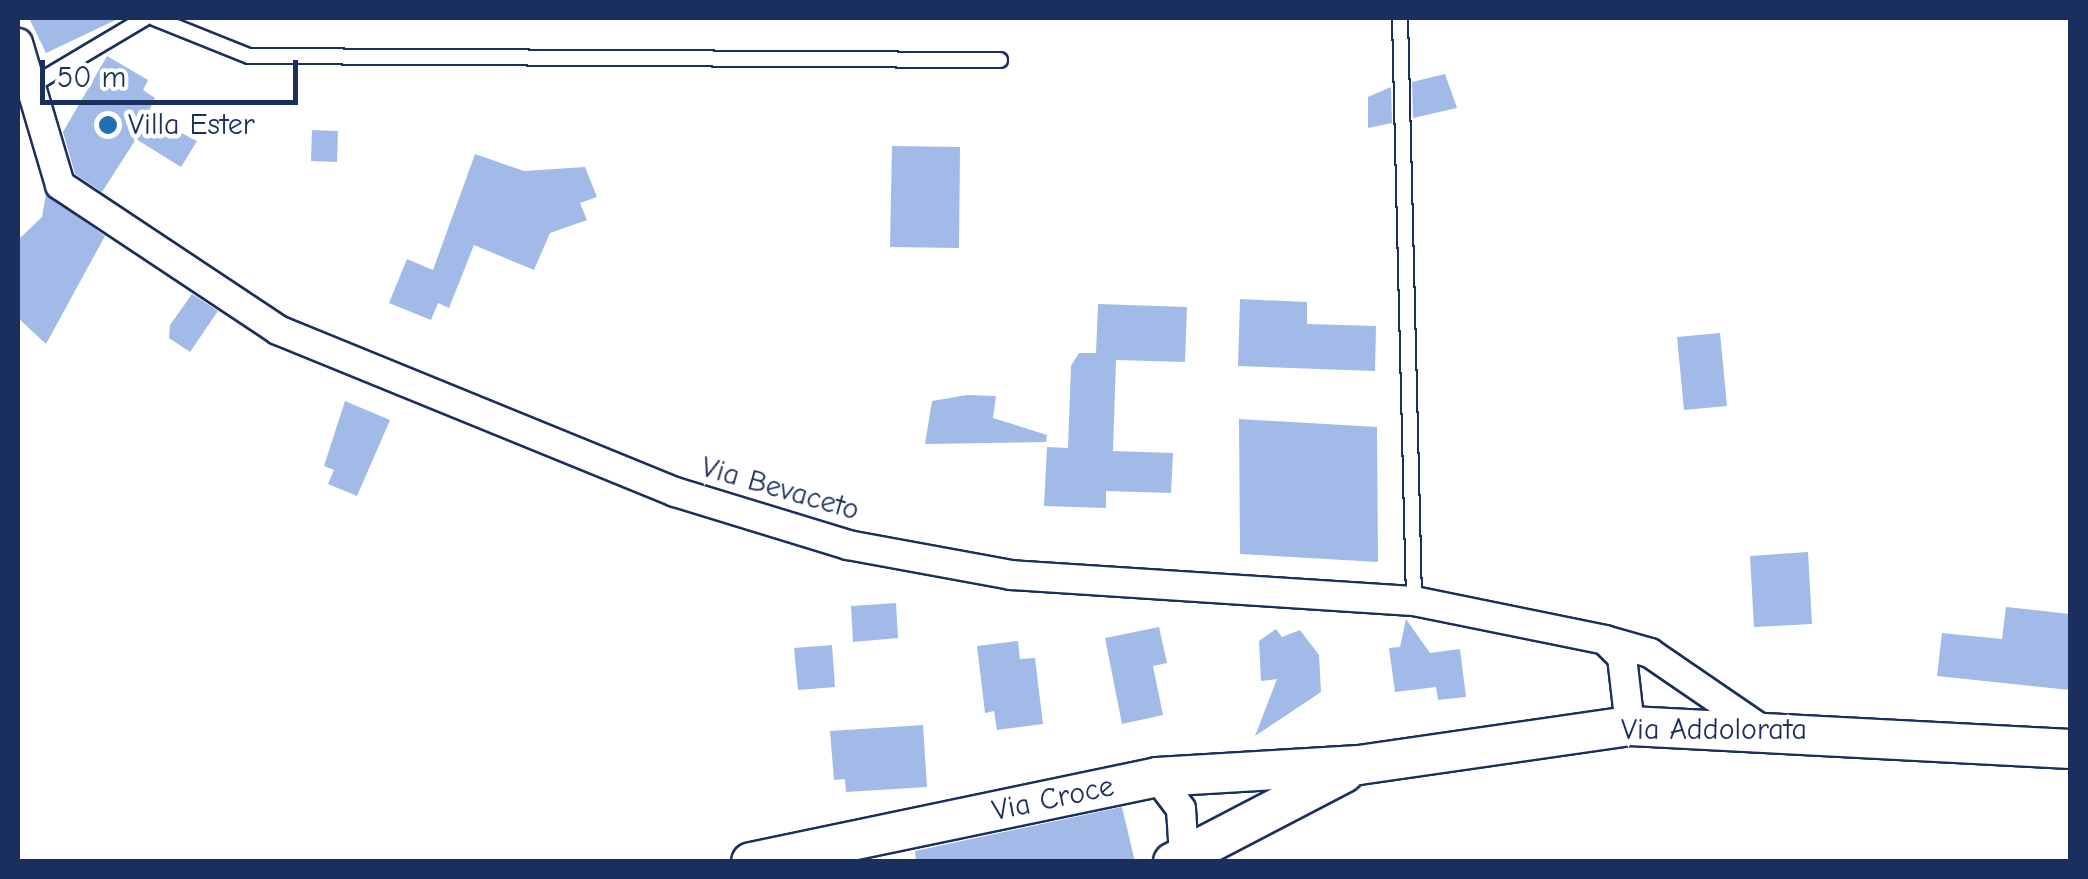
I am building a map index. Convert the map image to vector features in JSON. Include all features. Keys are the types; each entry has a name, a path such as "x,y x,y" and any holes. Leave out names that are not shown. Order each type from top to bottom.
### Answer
{"street":[{"name":"Via Bevaceto","path":"18,43 60,185 170,264 278,330 675,492 848,545 1011,574 1414,601 1606,640 1650,654 1761,729"},
{"path":"1606,640 1622,657 1630,726"},
{"name":"Via Addolorata","path":"1359,765 1630,726 1761,729 2070,750"},
{"path":"1178,858 1359,765"},
{"name":"Via Croce","path":"751,862 1157,777 1359,765"},
{"path":"1157,777 1181,809 1178,858"}],"lane":[{"path":"31,86 145,18"},
{"path":"154,18 249,56 1000,60"},
{"path":"1400,18 1414,601"}],"building":[{"path":"29,18 120,18 46,53"},
{"name":"Villa Ester","path":"107,56 148,80 143,90 155,98 147,115 197,141 181,167 136,139 102,192 75,174 63,132"},
{"path":"1445,74 1457,108 1413,118 1412,82"},
{"path":"1391,87 1392,123 1368,128 1368,97"},
{"path":"312,130 338,131 337,162 311,161"},
{"path":"892,146 960,147 959,248 890,247"},
{"path":"475,154 524,171 585,167 597,197 580,203 587,220 550,233 534,270 474,245 449,308 438,303 431,320 389,303 407,259 433,270"},
{"path":"46,194 105,236 46,344 18,318 18,240 42,217"},
{"path":"192,294 218,311 190,352 169,338 170,325"},
{"path":"1240,299 1307,302 1307,324 1376,326 1375,371 1238,366"},
{"path":"1098,304 1187,307 1185,362 1116,360 1113,451 1173,453 1171,493 1106,491 1106,508 1044,506 1047,447 1068,448 1071,366 1079,353 1096,353"},
{"path":"1720,333 1727,406 1684,410 1677,337"},
{"path":"967,395 996,396 993,418 1047,435 1046,442 925,444 932,401"},
{"path":"345,401 390,420 357,496 328,484 334,470 324,466"},
{"path":"1239,419 1377,427 1378,562 1240,554"},
{"path":"1808,552 1812,624 1754,627 1750,556"},
{"path":"896,603 898,638 853,642 851,606"},
{"path":"2006,607 2070,614 2070,690 1937,676 1942,633 2002,639"},
{"path":"1406,619 1430,653 1460,649 1466,697 1438,700 1436,687 1395,692 1389,648 1400,647"},
{"path":"1159,627 1167,663 1153,666 1163,715 1122,724 1105,638"},
{"path":"1276,629 1282,637 1300,630 1319,655 1321,692 1255,736 1277,679 1261,681 1259,641"},
{"path":"1018,641 1020,659 1035,658 1043,724 997,730 994,711 985,713 977,646"},
{"path":"832,645 835,687 798,690 794,648"},
{"path":"923,725 927,787 846,792 845,779 834,780 830,731"},
{"path":"1122,807 1135,862 916,862 915,851"}],"place":[{"name":"Villa Ester","path":"108,125"}]}
